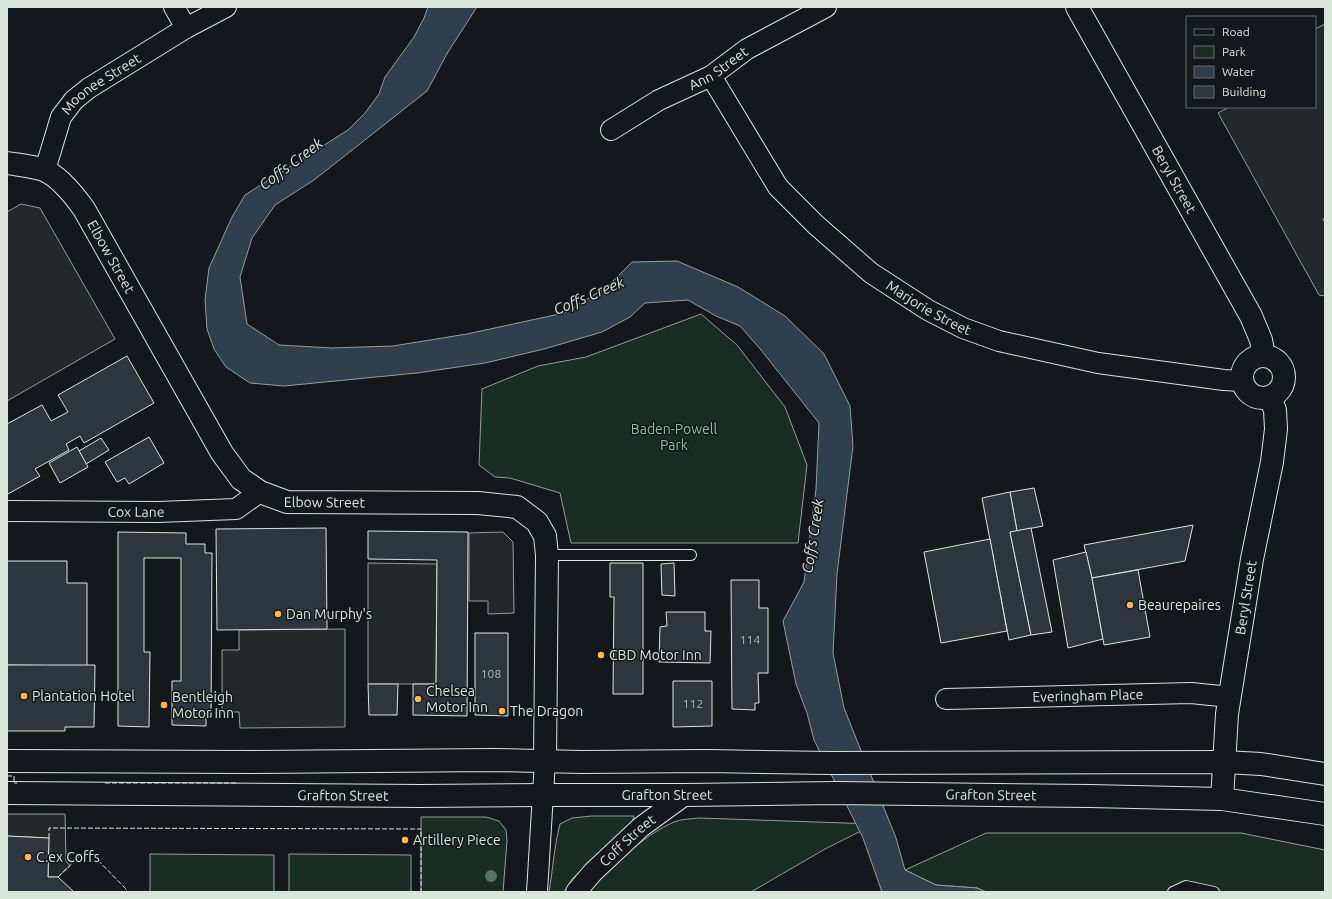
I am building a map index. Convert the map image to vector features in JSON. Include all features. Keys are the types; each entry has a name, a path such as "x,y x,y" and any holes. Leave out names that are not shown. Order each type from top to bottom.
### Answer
{"main road":[{"name":"Beryl Street","path":"1077,7 1251,316 1261,340 1264,356"},
{"path":"7,164 44,170"},
{"name":"Elbow Street","path":"44,170 71,191 84,209 222,453 241,479 260,492 287,502 478,503 517,507 537,522 545,536 547,555 545,761"},
{"path":"1258,356 1272,357 1279,362 1284,370 1285,378 1283,386 1278,393 1270,398 1264,399 1252,396 1242,381 1243,368 1247,363 1258,356"},
{"name":"Beryl Street","path":"1222,799 1227,714 1252,559 1272,462 1276,428 1274,410 1270,398"},
{"path":"7,761 250,762 487,760 831,763 1224,762 1261,764 1325,774"},
{"name":"Grafton Street","path":"7,793 412,796 836,793 1222,799 1325,814"}],"street":[{"path":"174,7 186,28"},
{"name":"Moonee Street","path":"44,170 61,117 74,100 89,88 186,28 226,7"},
{"name":"Ann Street","path":"611,130 659,100 711,76 747,49 826,7"},
{"name":"Marjorie Street","path":"711,76 778,187 816,225 871,274 928,310 963,328 1000,341 1098,362 1216,379 1242,381"},
{"name":"Cox Lane","path":"7,510 158,512 236,509 260,492"},
{"name":"Everingham Place","path":"946,699 1191,694 1230,697"},
{"path":"537,892 545,761"},
{"name":"Coff Street","path":"576,892 593,872 641,828 685,795"}],"lane":[{"path":"547,555 691,555"},
{"path":"1172,892 1186,886 1214,892"}],"green space":[{"name":"Baden-Powell Park","path":"701,314 737,345 785,407 807,465 798,543 571,543 560,493 510,478 495,477 479,465 482,389 538,366 586,357"},
{"path":"592,816 634,816 632,822 572,879 564,892 549,892 560,824 572,818"},
{"path":"421,817 486,817 499,821 506,830 507,841 503,892 421,892"},
{"path":"699,818 875,824 825,849 751,892 589,892 628,852 639,843 662,828 677,821"},
{"path":"986,833 1241,833 1325,850 1325,892 986,892 977,888 936,885 905,870"},
{"path":"150,854 274,855 274,892 150,892"},
{"path":"289,854 411,855 411,892 289,892"}],"shaded area":[{"path":"1325,24 1325,218 1323,219 1325,223 1325,296 1319,295 1218,113 1227,108 1316,108 1316,28"},
{"path":"21,204 40,208 115,339 7,401 7,212"},
{"path":"503,532 513,542 514,613 488,614 488,601 469,601 469,533"},
{"path":"368,563 437,564 436,684 368,684"},
{"path":"345,629 345,727 240,728 239,712 222,712 222,650 239,650 239,630"},
{"path":"7,814 65,814 66,861 70,866 58,877 48,877 49,838 7,836"}],"water":[{"name":"Coffs Creek","path":"428,7 477,7 448,52 427,91 314,180 275,205 252,238 240,277 247,324 279,345 332,348 393,346 467,334 564,313 607,287 632,262 677,261 738,287 785,316 824,354 850,406 853,446 837,574 833,653 844,708 896,838 905,870 936,885 977,888 986,892 882,892 863,838 814,740 807,713 796,684 783,621 804,582 816,489 819,423 740,326 716,316 688,300 645,303 630,317 602,332 544,349 485,363 417,373 284,386 250,383 226,367 214,349 207,329 205,300 209,268 232,217 245,195 348,130 365,113 379,94 385,77 414,37"}],"building":[{"path":"127,356 154,403 84,443 80,436 66,444 69,450 35,469 40,476 8,494 7,424 42,405 51,421 68,412 58,395"},
{"path":"149,437 164,463 129,484 125,478 117,482 105,462"},
{"path":"101,438 109,450 86,464 79,451"},
{"path":"77,447 88,467 60,483 49,463"},
{"path":"1034,488 1043,526 1017,531 1010,492"},
{"path":"1010,492 1017,531 1010,532 1031,635 1009,640 982,498"},
{"path":"1193,525 1185,561 1092,578 1084,545"},
{"path":"326,528 327,629 217,630 216,529"},
{"path":"1031,528 1052,632 1031,635 1010,532"},
{"path":"368,531 468,532 467,716 413,715 413,684 436,684 437,560 368,559"},
{"path":"118,532 186,533 186,544 205,544 205,553 212,553 211,717 206,717 206,726 172,725 172,681 181,681 181,558 144,558 144,652 150,652 149,727 118,726"},
{"path":"990,539 1007,631 941,643 924,552"},
{"path":"1086,552 1103,639 1068,648 1053,560"},
{"path":"7,561 67,561 67,583 87,583 87,666 7,665"},
{"path":"610,563 643,563 643,694 613,694 614,597 610,597"},
{"path":"674,563 675,596 662,595 661,564"},
{"path":"1138,570 1150,637 1104,645 1092,578"},
{"path":"731,580 759,580 759,608 768,608 768,673 758,673 759,703 755,703 755,710 732,709"},
{"path":"666,612 705,612 705,631 711,631 710,663 659,662 660,627 667,626"},
{"path":"475,633 508,633 508,716 475,715"},
{"path":"7,665 95,665 94,727 65,727 65,731 7,731"},
{"path":"673,681 712,681 712,726 673,727"},
{"path":"368,684 398,684 397,715 369,715"},
{"name":"C.ex Coffs","path":"7,836 49,838 48,877 58,877 74,892 7,892"}],"fence":[{"path":"7,776 14,776 14,783 17,783"},
{"path":"105,783 238,783"},
{"path":"49,838 49,828 421,829 421,892"},
{"path":"58,877 87,849 127,890 125,892"}],"place":[{"name":"Beaurepaires","path":"1130,605"},
{"name":"Dan Murphy's","path":"278,614"},
{"name":"CBD Motor Inn","path":"601,655"},
{"name":"Plantation Hotel","path":"24,696"},
{"name":"Chelsea Motor Inn","path":"418,699"},
{"name":"Bentleigh Motor Inn","path":"164,705"},
{"name":"The Dragon","path":"502,711"},
{"name":"Artillery Piece","path":"405,840"},
{"name":"C.ex Coffs","path":"28,857"}]}
